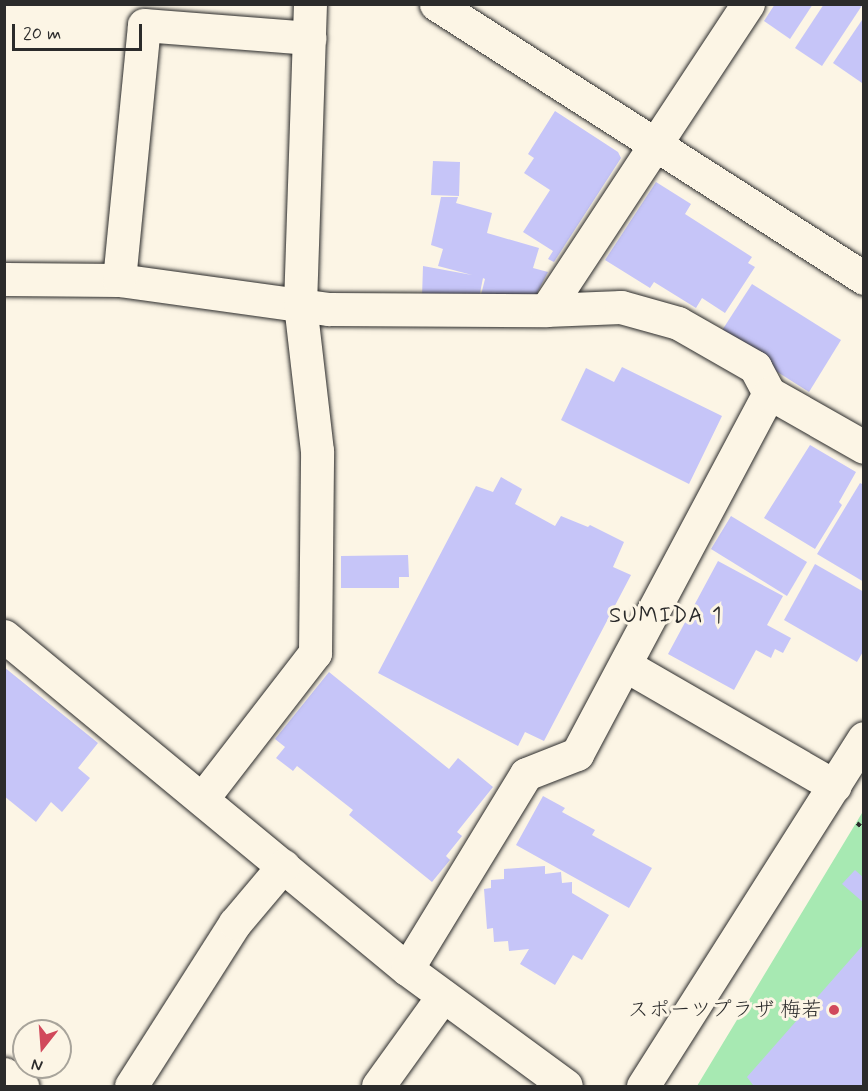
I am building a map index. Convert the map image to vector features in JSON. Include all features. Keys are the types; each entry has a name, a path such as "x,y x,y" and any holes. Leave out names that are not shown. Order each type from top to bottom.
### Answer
{"street":[{"path":"202,799 315,653 317,451 300,305 310,4"},
{"path":"436,4 864,278"},
{"path":"546,310 748,4"},
{"path":"119,280 144,25 309,38"},
{"path":"5,279 119,280 329,309 621,308 678,322 755,367 769,393 864,447"},
{"path":"407,969 526,774 577,754 769,393"},
{"path":"4,636 407,969 566,1086"},
{"path":"625,665 835,786"},
{"path":"643,1086 864,738"},
{"path":"131,1086 235,923 283,866"},
{"path":"378,1086 444,996"},
{"path":"4,1074 22,1086"}],"green space":[{"path":"863,810 863,1086 697,1086 862,813"}],"building":[{"path":"775,4 813,4 790,39 764,21"},
{"path":"824,4 863,4 822,66 795,48"},
{"path":"864,17 864,81 862,83 833,63"},
{"path":"555,111 618,152 621,158 554,262 548,259 553,251 523,232 550,190 524,173 534,158 528,154"},
{"path":"433,161 460,162 459,196 431,195"},
{"path":"656,182 691,204 685,214 752,257 748,263 755,267 725,313 702,298 696,308 654,282 650,288 605,260"},
{"path":"441,197 458,197 456,203 492,213 487,233 539,248 533,268 548,272 535,297 481,295 485,279 483,278 479,298 422,297 423,266 472,275 438,266 443,249 431,245"},
{"path":"752,284 841,340 809,392 719,335"},
{"path":"622,367 722,416 689,484 561,420 586,368 614,382"},
{"path":"810,445 856,472 839,502 842,505 815,549 764,518"},
{"path":"501,477 522,489 515,504 555,526 561,516 588,527 590,525 624,542 613,567 631,575 544,741 525,732 518,746 378,673 476,486 493,492"},
{"path":"860,483 864,485 864,582 817,554"},
{"path":"731,516 807,562 787,596 711,549"},
{"path":"408,555 409,577 399,577 399,588 341,588 341,556"},
{"path":"718,561 783,596 767,625 791,638 783,653 775,649 771,658 756,650 734,690 668,654"},
{"path":"815,564 864,592 864,650 857,662 784,620"},
{"path":"4,667 98,743 78,768 90,778 62,812 51,802 36,822 4,796"},
{"path":"329,672 449,769 458,758 493,787 457,832 462,836 446,856 450,860 432,882 349,815 353,810 297,766 293,771 276,758 285,747 275,739"},
{"path":"543,796 565,808 562,812 595,830 592,835 652,868 629,908 516,845"},
{"path":"545,866 545,874 561,872 562,883 572,882 572,893 609,915 582,960 573,955 555,985 520,964 529,949 509,951 508,941 494,942 493,928 487,929 484,889 491,888 491,880 504,879 504,869"},
{"path":"855,870 864,878 864,903 842,884"},
{"name":"スポーツプラザ 梅若","path":"864,944 864,1086 752,1086 747,1077"}],"place":[{"name":"スポーツプラザ 梅若","path":"834,1010"}],"district":[{"name":"SUMIDA 1","path":"666,617"}]}
